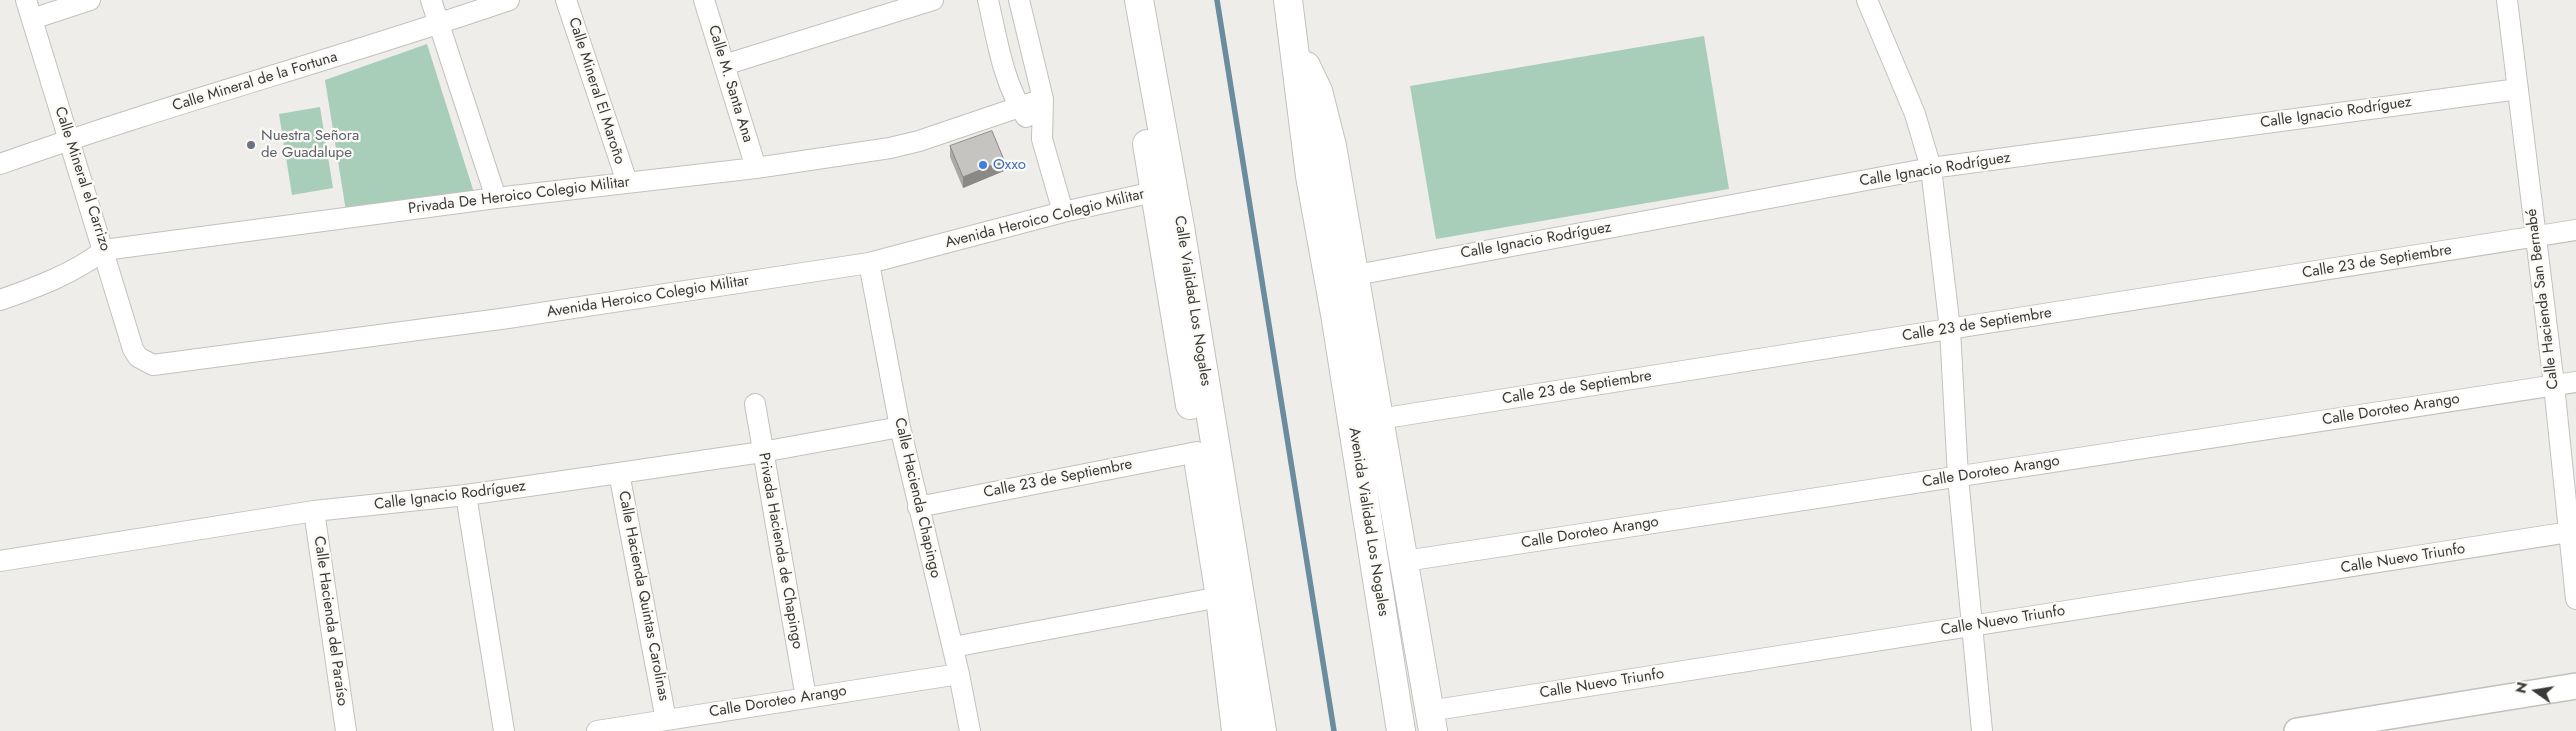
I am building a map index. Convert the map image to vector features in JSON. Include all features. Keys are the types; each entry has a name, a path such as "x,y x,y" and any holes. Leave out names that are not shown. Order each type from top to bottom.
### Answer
{"highway":[{"path":"1288,0 1295,44 1318,91 1327,120 1356,275 1431,721"},
{"path":"1140,4 1146,131 1154,192 1198,452 1230,599 1262,731"},
{"name":"Calle Vialidad Los Nogales","path":"1140,4 1180,227 1230,599"},
{"name":"Avenida Vialidad Los Nogales","path":"1295,44 1310,176 1335,314 1401,731"},
{"path":"1230,599 1236,731"}],"street":[{"path":"29,9 90,0"},
{"path":"431,0 496,198"},
{"name":"Calle Mineral de la Fortuna","path":"0,164 68,140 510,0"},
{"name":"Calle Mineral El Maroño","path":"566,0 627,182"},
{"name":"Calle M. Santa Ana","path":"704,0 756,168"},
{"path":"724,65 933,0"},
{"path":"988,0 1001,56 1020,107 1042,139"},
{"path":"1019,0 1043,99 1042,139 1063,212"},
{"path":"1867,0 1915,114 1931,168 1950,329 1958,477 1982,731"},
{"name":"Calle Hacienda San Bernabé","path":"2508,0 2535,237 2572,532 2576,599"},
{"name":"Calle Mineral el Carrizo","path":"29,9 133,349 138,357"},
{"name":"Calle Ignacio Rodríguez","path":"1356,275 1931,168 2518,89"},
{"name":"Privada De Heroico Colegio Militar","path":"0,300 63,274 92,260 104,250 496,198 756,168 890,148 919,141 1043,99"},
{"name":"Avenida Heroico Colegio Militar","path":"138,357 153,365 518,317 869,263 1063,212 1154,192"},
{"name":"Calle 23 de Septiembre","path":"1379,419 2576,230"},
{"name":"Calle Hacienda Chapingo","path":"869,263 900,428 953,647 970,731"},
{"name":"Calle Doroteo Arango","path":"1405,561 2576,382"},
{"name":"Privada Hacienda de Chapingo","path":"755,404 806,698"},
{"name":"Calle Ignacio Rodríguez","path":"0,561 314,511 466,495 762,452 900,428"},
{"name":"Calle 23 de Septiembre","path":"918,506 1198,452"},
{"name":"Calle Hacienda Quintas Carolinas","path":"619,473 666,720"},
{"path":"466,495 504,731"},
{"name":"Calle Hacienda del Paraíso","path":"314,511 346,731"},
{"name":"Calle Nuevo Triunfo","path":"1431,721 1972,626 2572,532"},
{"path":"953,647 1230,599"},
{"name":"Calle Doroteo Arango","path":"597,731 959,674"},
{"path":"2297,731 2576,686"}],"green space":[{"path":"1704,36 1729,189 1436,239 1410,86"},
{"path":"427,44 475,196 346,211 325,80"},
{"path":"320,107 333,188 292,195 279,114"}],"building":[{"path":"992,131 1004,160 963,177 950,146"}],"waterway":[{"path":"1217,0 1334,731"}],"place":[{"name":"Nuestra Señora de Guadalupe","path":"251,145"},
{"name":"Oxxo","path":"983,165"}]}
